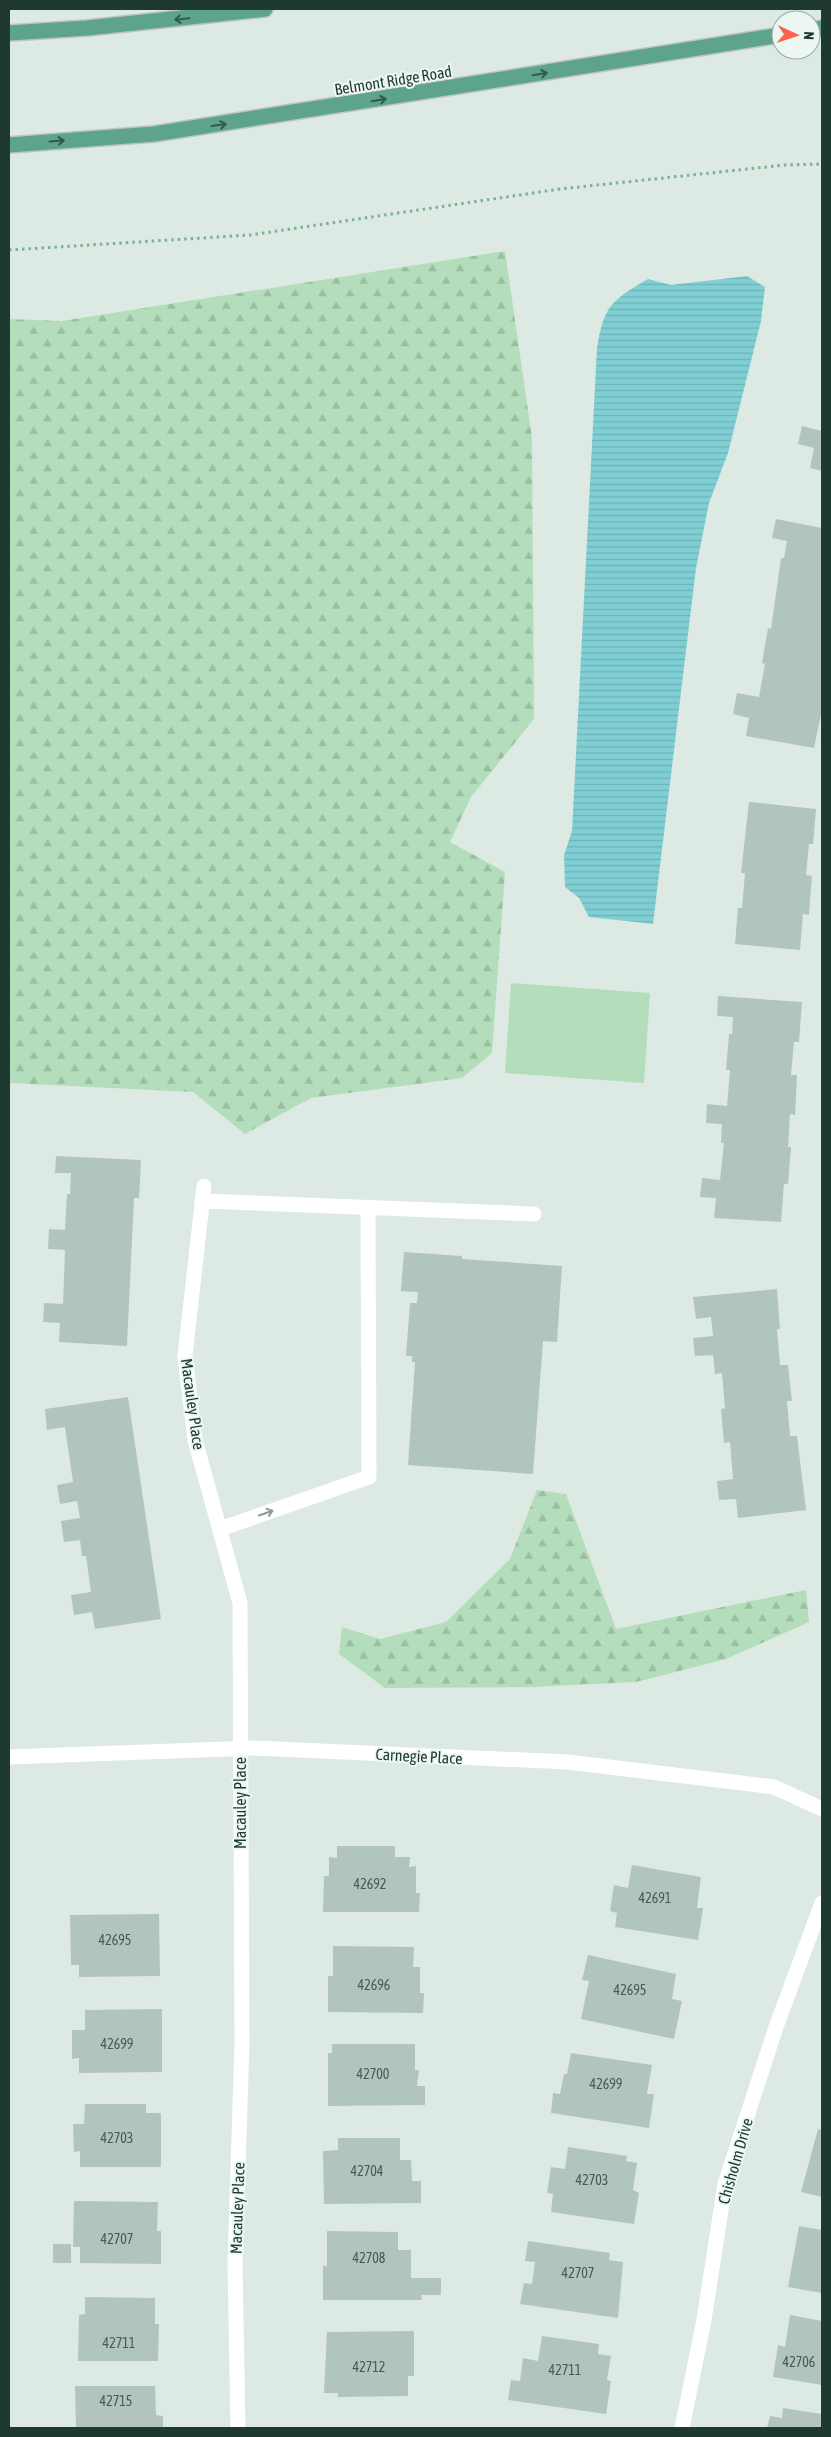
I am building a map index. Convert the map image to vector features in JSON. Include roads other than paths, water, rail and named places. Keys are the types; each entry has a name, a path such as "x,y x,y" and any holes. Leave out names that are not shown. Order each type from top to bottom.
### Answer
{"main road":[{"path":"9,33 87,28 265,9"},
{"name":"Belmont Ridge Road","path":"9,145 154,134 771,37"}],"street":[{"name":"Macauley Place","path":"204,1186 185,1356 195,1440 240,1603 242,2043 235,2263 238,2428"},
{"path":"202,1201 534,1214"},
{"path":"220,1529 369,1476 368,1208"},
{"name":"Carnegie Place","path":"9,1757 240,1748 568,1762 774,1787 822,1809"},
{"name":"Chisholm Drive","path":"682,2428 704,2320 725,2184 776,2027 822,1903"}],"water":[{"path":"747,276 765,287 761,321 728,453 709,503 696,568 653,924 589,917 579,898 565,887 564,855 572,831 597,348 600,334 603,322 612,305 626,293 648,279 671,285"}]}
